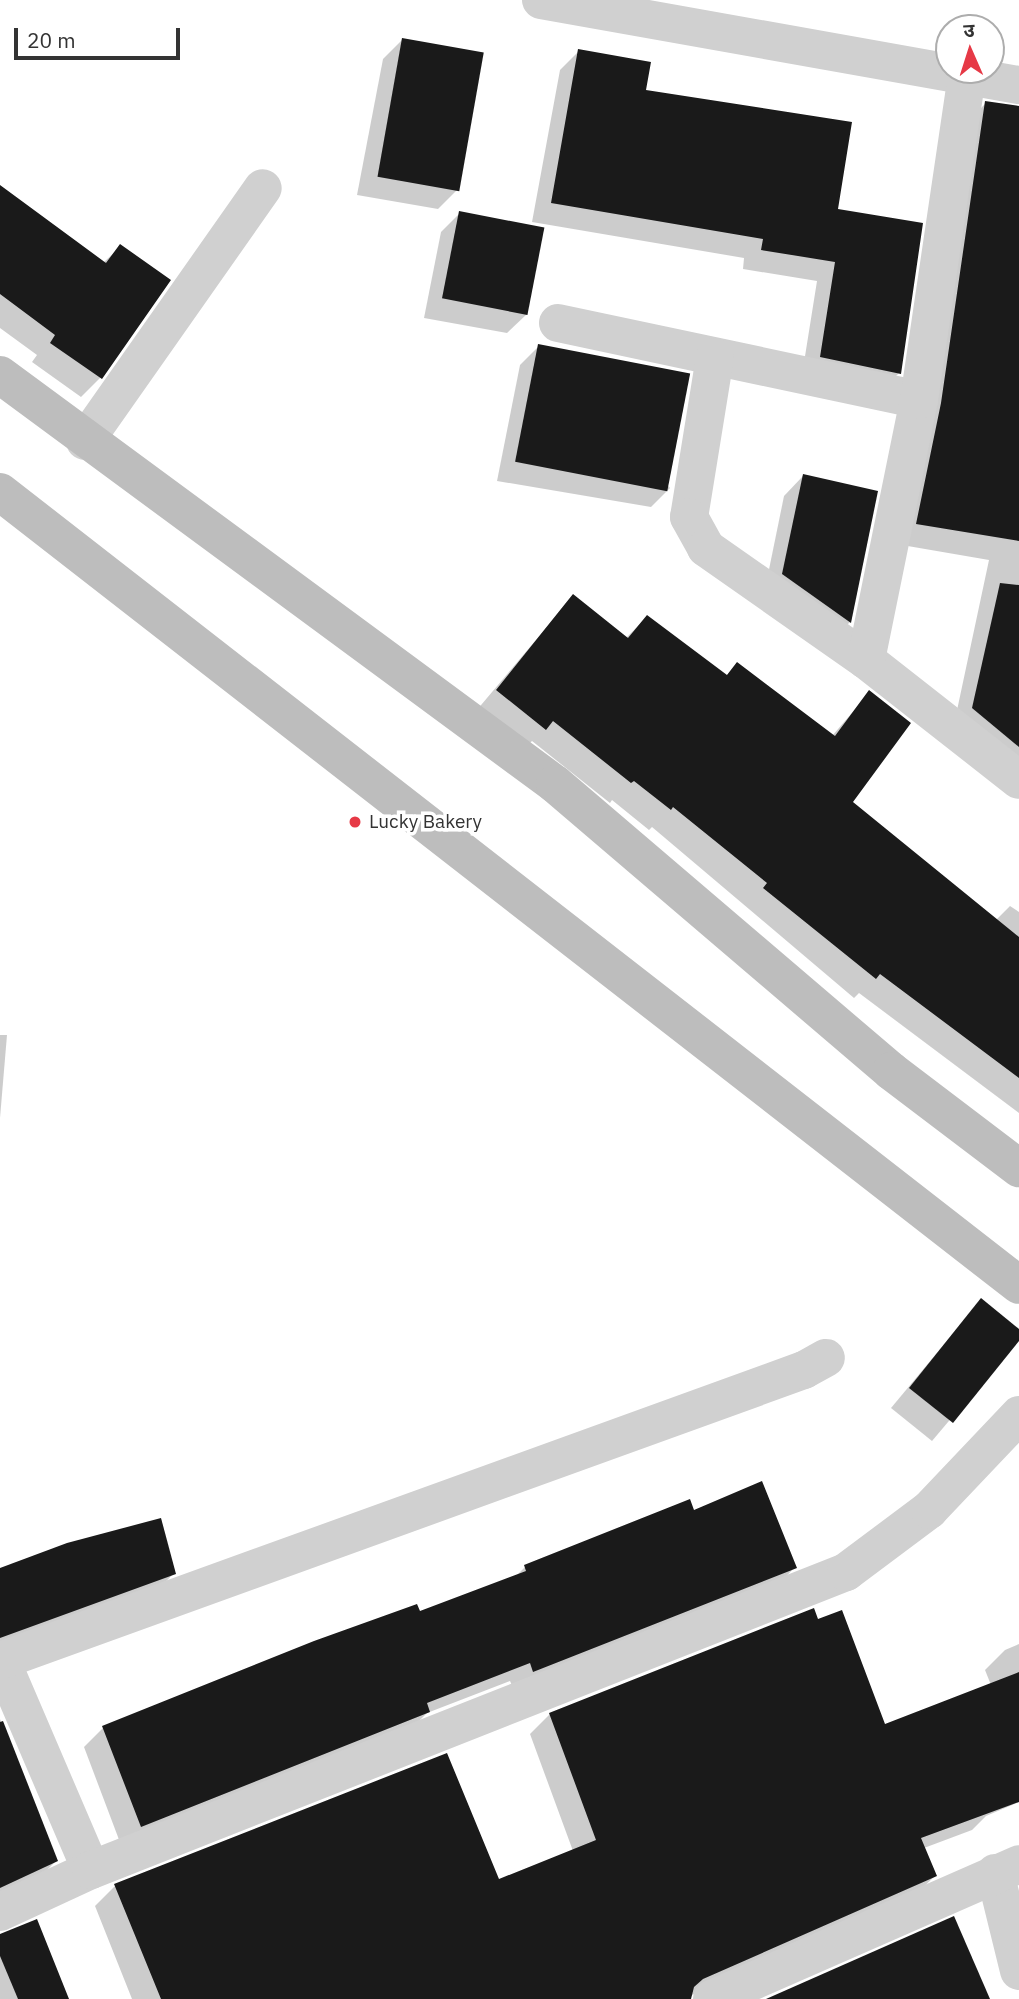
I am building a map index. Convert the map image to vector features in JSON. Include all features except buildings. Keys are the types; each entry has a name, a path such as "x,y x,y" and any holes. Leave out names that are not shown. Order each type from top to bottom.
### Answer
{"main road":[{"path":"0,375 85,441 555,784 891,1071 1019,1168"},
{"path":"0,492 1019,1285"}],"street":[{"path":"541,0 935,69"},
{"path":"866,660 919,400 966,84"},
{"path":"85,441 263,188"},
{"path":"558,323 919,400"},
{"path":"715,357 689,517 706,548 866,660 1019,780"},
{"path":"91,1870 1,1660 804,1370 826,1358"},
{"path":"0,1912 91,1870 846,1572 929,1510 1019,1415"},
{"path":"712,1999 1007,1868 1019,1971"}],"place":[{"name":"Lucky Bakery","path":"355,822"}]}
